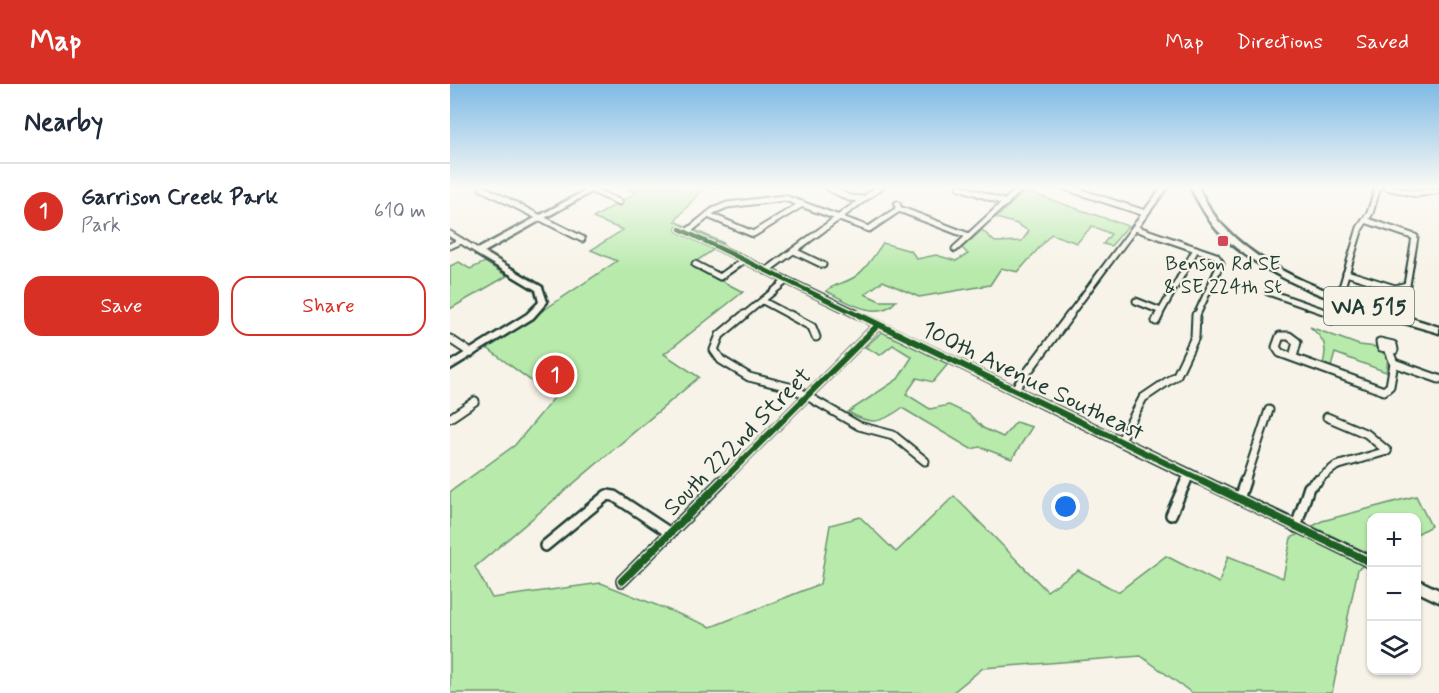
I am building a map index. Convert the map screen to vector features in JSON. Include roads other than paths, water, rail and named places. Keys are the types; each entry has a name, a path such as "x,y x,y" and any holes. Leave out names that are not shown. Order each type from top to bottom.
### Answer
{"main road":[{"name":"WA 515","path":"1211,215 1231,239 1270,266 1299,281 1439,330"}],"street":[{"path":"532,215 582,239"},
{"path":"481,253 510,232 542,215"},
{"path":"683,231 707,215"},
{"path":"709,215 746,233 756,233 784,215"},
{"path":"831,215 860,228 859,232 863,234 886,215"},
{"path":"766,271 841,215"},
{"path":"920,215 969,236"},
{"path":"955,249 991,215"},
{"path":"1014,390 1143,215"},
{"path":"1268,292 1333,317 1360,228 1368,215"},
{"path":"1346,273 1400,289 1407,285 1416,240 1412,235 1365,220"},
{"path":"1120,442 1143,398 1177,375 1196,337 1196,312 1221,263 1220,260 1196,249 1135,228"},
{"name":"100th Avenue Southeast","path":"683,231 1367,561"},
{"path":"450,234 539,289 543,302 535,312 450,366"},
{"path":"450,246 461,241"},
{"path":"1156,321 1196,249"},
{"path":"794,251 823,265"},
{"path":"695,264 720,277 744,260"},
{"path":"786,281 720,335 714,350 721,360 758,381 790,386 859,426 893,435 926,461"},
{"path":"763,301 812,327 816,337"},
{"path":"1137,301 1161,311"},
{"name":"South 222nd Street","path":"622,582 877,326"},
{"path":"450,339 471,353"},
{"path":"1293,357 1384,391 1390,386 1394,363 1389,351"},
{"path":"1394,363 1439,379"},
{"path":"450,418 475,401"},
{"path":"1239,499 1269,410"},
{"path":"1296,526 1309,487 1336,466 1387,451 1367,434 1327,417"},
{"path":"1172,515 1189,475"},
{"path":"545,546 607,495 614,496 670,533"},
{"path":"1421,587 1439,596"}],"place":[{"name":"Benson Rd SE & SE 224th St","path":"1223,241"},
{"name":"Garrison Creek Park","path":"555,375"}]}
